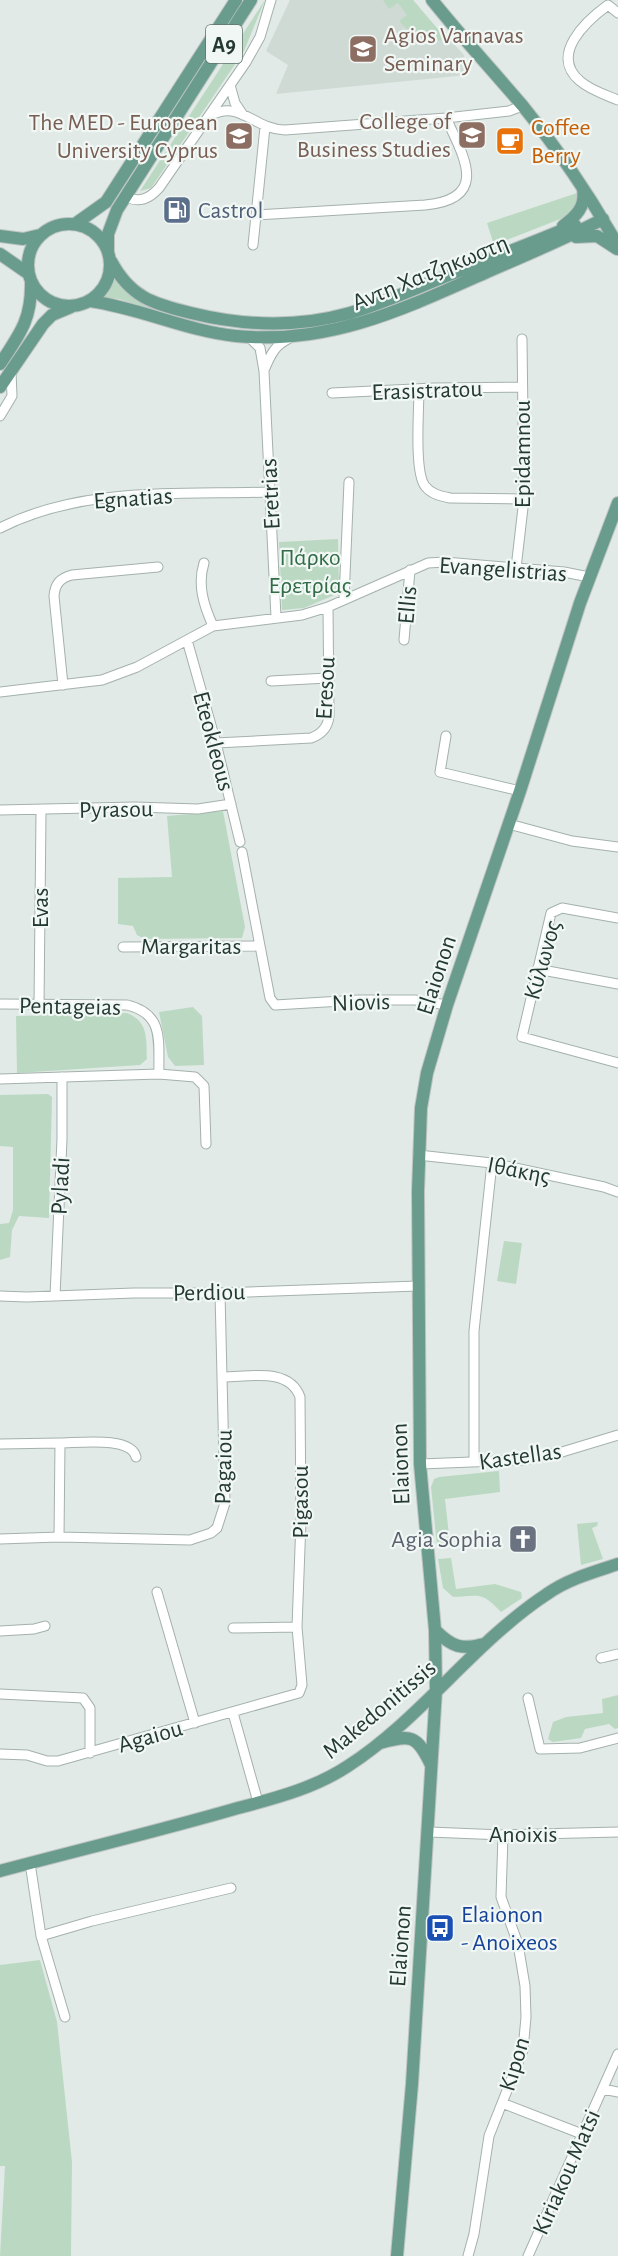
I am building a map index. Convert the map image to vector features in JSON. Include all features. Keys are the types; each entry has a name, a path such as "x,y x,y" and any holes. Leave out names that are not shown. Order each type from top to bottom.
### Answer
{"main road":[{"name":"A9","path":"40,236 51,228 63,224 75,224 106,202 236,0"},
{"name":"A9","path":"90,301 106,284 110,273 108,234 111,222 251,0"},
{"path":"432,0 522,106 580,183 618,248"},
{"path":"556,238 582,208 584,198 580,183"},
{"name":"Αντη Χατζηκωστη","path":"90,301 145,312 211,332 295,337 350,327 397,311 601,216"},
{"path":"75,224 99,235 110,256"},
{"path":"556,238 593,235 618,248"},
{"path":"0,236 23,239 40,236"},
{"path":"0,387 5,368 27,320 31,297 28,261 33,246 40,236"},
{"name":"Αντη Χατζηκωστη","path":"110,256 126,286 146,298 179,310 214,318 237,322 278,324 350,313 556,238"},
{"path":"0,254 30,278 44,298 63,306 73,306"},
{"path":"5,368 52,315 90,301"},
{"name":"Elaionon","path":"397,2256 409,2134 436,1690 435,1630 420,1464 419,1120 424,1086 447,1005 520,791 589,577 618,503"},
{"name":"Makedonitissis","path":"0,1871 314,1785 348,1766 376,1744 528,1607 548,1593 578,1578 618,1564"},
{"path":"435,1630 448,1642 459,1647 468,1648 487,1644"},
{"path":"376,1744 399,1738 412,1738 423,1748 433,1768"}],"street":[{"path":"125,197 139,201 153,194 231,85 260,37 271,0"},
{"path":"618,13 608,2 584,24 569,51 569,65 573,74 581,82 618,100"},
{"path":"231,85 233,98 243,115"},
{"path":"211,115 225,109 243,115 265,127 285,130 446,118 509,111 522,106"},
{"path":"256,215 442,204 452,200 460,194 467,174 465,163 446,118"},
{"path":"253,245 265,127"},
{"name":"Eretrias","path":"248,336 260,348 264,371 276,617"},
{"path":"264,371 276,347 295,337"},
{"name":"Epidamnou","path":"516,568 524,499 522,339"},
{"path":"0,416 12,396 5,368"},
{"name":"Erasistratou","path":"332,393 522,387"},
{"path":"419,389 419,468 425,486 440,496 524,499"},
{"path":"344,599 349,482"},
{"name":"Egnatias","path":"0,528 44,509 120,496 270,492"},
{"name":"Evangelistrias","path":"0,692 102,680 126,672 213,626 302,615 328,607 419,565 437,562 564,572 589,577"},
{"path":"204,563 200,583 213,626"},
{"path":"63,685 54,596 61,579 72,575 158,567"},
{"name":"Ellis","path":"404,640 410,570"},
{"name":"Eresou","path":"216,743 311,738 322,732 328,722 328,607"},
{"name":"Eteokleous","path":"187,640 231,804 270,998 275,1005"},
{"path":"271,681 327,678"},
{"path":"446,736 440,772 520,791"},
{"name":"Pyrasou","path":"0,810 41,811 135,807 198,809 231,804"},
{"name":"Evas","path":"39,1006 41,811"},
{"path":"509,824 572,841 618,847"},
{"name":"Κύλωνος","path":"618,918 562,908 554,910 549,916 522,1037 618,1063"},
{"name":"Margaritas","path":"123,947 259,946"},
{"path":"537,969 618,984"},
{"name":"Niovis","path":"275,1005 360,1000 415,1000 447,1005"},
{"name":"Pentageias","path":"0,1004 127,1005 141,1008 155,1024 158,1034 159,1074"},
{"path":"0,1079 159,1074 191,1076 199,1079 204,1086 206,1144"},
{"name":"Pyladi","path":"55,1296 62,1139 62,1077"},
{"name":"Ιθάκης","path":"418,1155 492,1163 618,1192"},
{"path":"474,1462 474,1331 492,1163"},
{"name":"Perdiou","path":"0,1296 220,1293 418,1286"},
{"name":"Pagaiou","path":"0,1539 59,1537 190,1540 211,1533 217,1528 225,1503 220,1293"},
{"name":"Pigasou","path":"223,1377 276,1376 290,1382 297,1389 300,1398 301,1521 297,1627 302,1684 299,1693"},
{"name":"Kastellas","path":"420,1464 523,1460 562,1452 618,1435"},
{"path":"59,1537 60,1443"},
{"path":"0,1444 116,1443 131,1446 136,1457"},
{"path":"157,1592 195,1723"},
{"path":"0,1630 34,1629 45,1626"},
{"path":"233,1628 297,1627"},
{"path":"601,1658 618,1654"},
{"name":"Agaiou","path":"0,1754 27,1755 53,1762 299,1693"},
{"path":"0,1694 85,1699 90,1708 90,1753"},
{"path":"528,1698 540,1749 580,1748 618,1738"},
{"path":"233,1713 258,1802"},
{"name":"Anoixis","path":"429,1832 503,1835 618,1832"},
{"name":"Kipon","path":"468,2256 474,2234 489,2136 523,2050 526,2017 525,1986 518,1944 501,1897 503,1835"},
{"path":"30,1863 41,1936 65,2017"},
{"path":"41,1936 92,1921 231,1888"},
{"name":"Kiriakou Matsi","path":"528,2256 618,2054"},
{"path":"603,2090 618,2092"},
{"path":"502,2103 582,2134"}],"shaded area":[{"name":"Agios Varnavas Seminary","path":"290,0 413,0 447,40 464,55 467,75 276,94 288,65 266,51"}],"green space":[{"path":"265,0 244,51 151,188 140,191"},
{"path":"383,0 413,0 447,40 426,39 415,35 399,21 407,15 398,3 389,9"},
{"path":"577,193 579,202 568,216 494,245 487,223"},
{"path":"115,276 138,298 189,316 188,320 119,299 101,297 113,284"},
{"name":"Πάρκο Ερετρίας","path":"338,539 339,593 304,608 282,610 279,542"},
{"path":"223,811 245,927 242,938 145,939 137,935 133,926 118,924 118,878 172,877 167,816"},
{"path":"193,1007 202,1016 204,1065 175,1066 168,1057 159,1012"},
{"path":"127,1013 139,1021 145,1032 147,1059 140,1065 17,1073 16,1016"},
{"path":"48,1094 52,1097 49,1218 19,1216 12,1230 10,1257 0,1260 0,1224 9,1223 13,1210 13,1147 0,1146 0,1095"},
{"path":"504,1241 522,1243 516,1284 497,1281"},
{"path":"499,1471 500,1492 445,1499 450,1544 437,1546 431,1487 434,1479"},
{"path":"598,1522 597,1526 592,1528 603,1559 581,1565 577,1524"},
{"path":"451,1558 456,1589 495,1584 521,1592 522,1598 501,1612 480,1596 453,1597 443,1588 438,1559"},
{"path":"618,1695 618,1728 615,1729 609,1724 585,1729 581,1738 553,1742 548,1739 553,1722 566,1717 603,1713 602,1699"},
{"path":"40,1960 57,2022 72,2162 71,2256 0,2256 5,2166 0,2166 0,1965"}],"place":[{"name":"Agios Varnavas Seminary","path":"363,49"},
{"name":"College of Business Studies","path":"472,135"},
{"name":"The MED - European University Cyprus","path":"239,136"},
{"name":"Coffee Berry","path":"510,141"},
{"name":"Castrol","path":"177,210"},
{"name":"Agia Sophia","path":"523,1539"},
{"name":"Elaionon - Anoixeos","path":"440,1928"}]}
